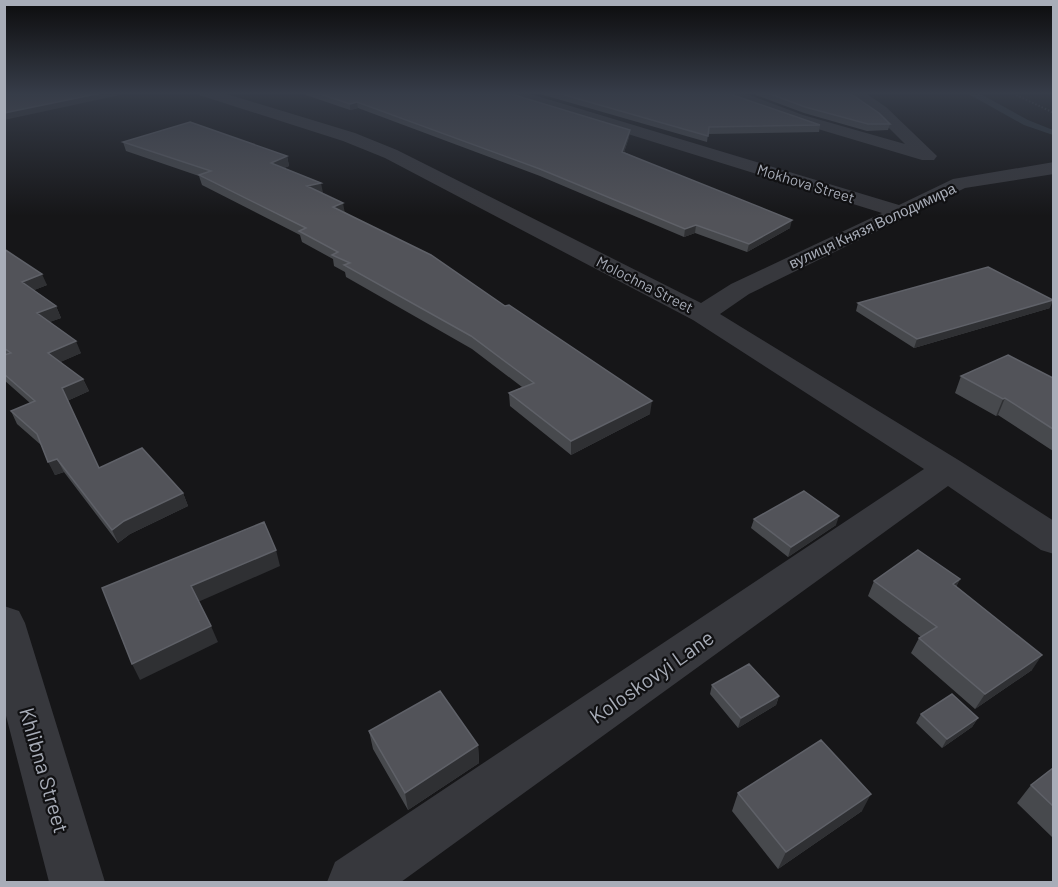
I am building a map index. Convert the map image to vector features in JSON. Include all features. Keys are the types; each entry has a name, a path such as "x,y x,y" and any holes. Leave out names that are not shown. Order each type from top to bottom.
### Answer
{"street":[{"name":"Molochna Street","path":"337,133 392,154 702,314 948,469 1053,540"},
{"name":"Mokhova Street","path":"643,133 898,211"},
{"path":"850,133 928,156"},
{"path":"904,133 960,183"},
{"name":"вулиця Князя Володимира","path":"702,314 740,289 960,183 1049,171"},
{"name":"Koloskovyi Lane","path":"355,882 948,469"},
{"name":"Khlibna Street","path":"4,623 77,882"}],"building":[{"path":"152,133 223,133 287,156 271,163 321,183 307,186 343,203 333,207 431,255 652,401 571,441 509,393 534,383 471,336 344,265 350,263 332,255 338,252 299,231 306,228 199,175 211,171 123,142"},
{"path":"443,133 629,133 622,152 792,220 749,244 696,225 685,229 540,169"},
{"path":"4,249 42,274 22,282 56,306 37,313 76,341 48,353 83,379 62,388 99,468 142,448 183,493 124,521 112,530 57,459 48,462 37,434 11,411 35,401 4,374 4,355 11,353 4,348"},
{"path":"988,267 1053,300 917,339 858,303"},
{"path":"1008,355 1053,378 1053,429 1005,398 961,376"},
{"path":"804,491 839,516 791,547 754,519"},
{"path":"264,522 276,550 191,586 211,626 132,664 102,588"},
{"path":"918,550 960,579 953,584 1042,655 985,694 919,638 937,627 874,581"},
{"path":"749,664 779,696 741,718 712,685"},
{"path":"440,691 478,745 405,793 369,731"},
{"path":"952,694 978,718 947,739 921,714"},
{"path":"821,740 871,794 786,852 738,793"},
{"path":"1053,768 1053,806 1031,785"}]}
